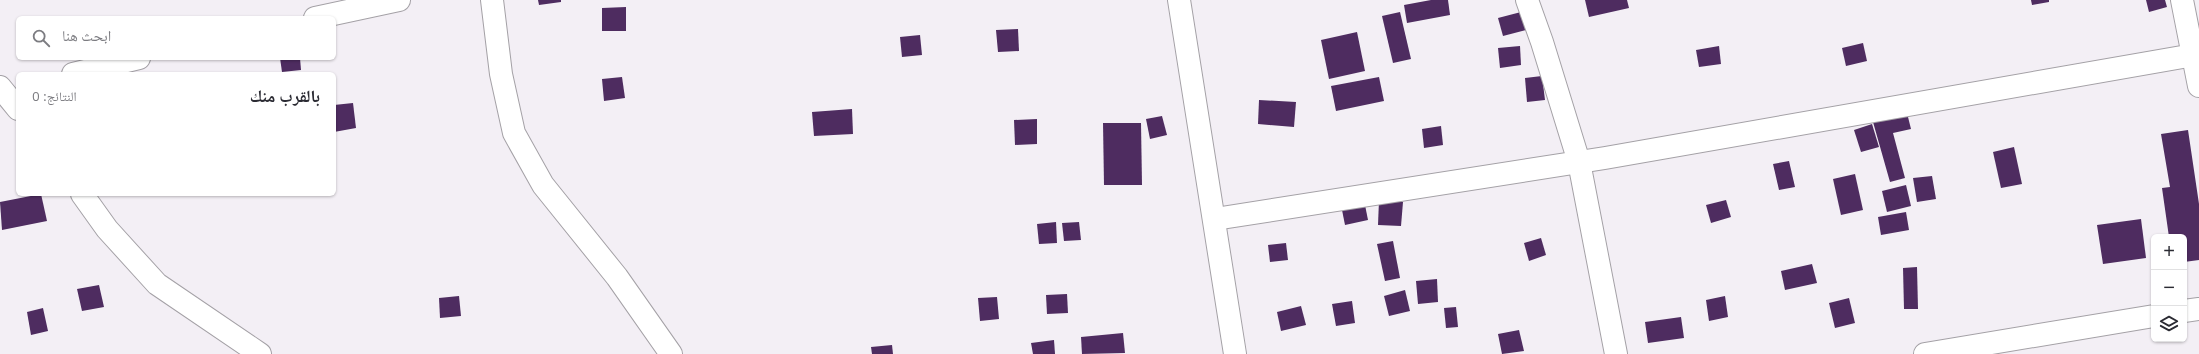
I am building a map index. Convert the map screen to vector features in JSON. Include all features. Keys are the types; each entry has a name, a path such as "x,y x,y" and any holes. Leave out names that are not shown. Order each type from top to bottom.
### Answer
{"street":[{"path":"324,16 399,0"},
{"path":"492,0 501,74 514,133 543,185 617,277 671,354"},
{"path":"1527,0 1542,42 1579,162 1616,354"},
{"path":"2182,0 2196,55 2199,86"},
{"path":"1182,1 1235,354"},
{"path":"1215,219 1579,162 2004,87 2196,55"},
{"path":"81,72 131,60"},
{"path":"5,89 16,106"},
{"path":"83,196 106,230 157,284 260,354"},
{"path":"2187,311 2199,309"},
{"path":"1925,354 2151,316"}],"building":[{"path":"538,0 561,0 561,2 539,5"},
{"path":"1431,0 1448,0 1450,15 1407,23 1404,5"},
{"path":"1585,0 1627,0 1629,8 1589,17"},
{"path":"2031,0 2049,0 2049,2 2032,5"},
{"path":"2146,0 2165,0 2167,7 2149,12"},
{"path":"626,7 626,31 602,31 602,8"},
{"path":"1400,12 1411,59 1393,63 1382,16"},
{"path":"1521,12 1526,30 1503,36 1498,18"},
{"path":"1018,29 1019,51 998,52 996,30"},
{"path":"1357,32 1365,71 1329,79 1321,40"},
{"path":"920,35 922,55 902,57 900,37"},
{"path":"1863,43 1867,61 1846,66 1842,48"},
{"path":"1520,46 1521,65 1500,68 1498,48"},
{"path":"1719,46 1721,64 1699,67 1696,50"},
{"path":"280,60 300,60 301,70 282,72"},
{"path":"1542,76 1545,100 1527,102 1525,78"},
{"path":"622,77 625,98 604,101 602,79"},
{"path":"1379,77 1384,101 1336,111 1331,86"},
{"path":"1259,100 1296,102 1294,127 1258,124"},
{"path":"353,103 356,128 336,132 336,105"},
{"path":"852,109 853,134 814,136 812,112"},
{"path":"1907,113 1911,129 1893,133 1905,178 1890,182 1873,122"},
{"path":"1162,116 1167,135 1150,139 1146,119"},
{"path":"1037,119 1037,144 1015,145 1014,120"},
{"path":"1103,123 1141,123 1142,185 1104,185"},
{"path":"1872,124 1879,147 1861,152 1854,130"},
{"path":"1441,126 1443,145 1424,148 1422,129"},
{"path":"2188,130 2199,204 2199,260 2187,262 2187,234 2169,234 2162,188 2170,187 2161,134"},
{"path":"2014,147 2022,184 2001,188 1993,152"},
{"path":"1789,161 1795,187 1779,190 1773,164"},
{"path":"1855,174 1863,210 1841,215 1833,179"},
{"path":"1932,176 1936,199 1917,202 1913,178"},
{"path":"1906,185 1911,206 1887,212 1882,191"},
{"path":"1363,195 1368,220 1345,225 1340,200"},
{"path":"31,196 41,196 47,221 2,230 0,202"},
{"path":"1379,200 1403,202 1401,226 1378,225"},
{"path":"1726,200 1731,217 1711,223 1706,205"},
{"path":"1906,212 1909,230 1881,235 1878,217"},
{"path":"2141,219 2146,258 2103,264 2097,225"},
{"path":"1056,222 1057,243 1039,244 1037,224"},
{"path":"1079,222 1081,240 1064,241 1062,223"},
{"path":"1541,238 1546,255 1529,261 1524,243"},
{"path":"1393,241 1400,278 1385,281 1377,244"},
{"path":"1286,243 1288,260 1270,262 1268,245"},
{"path":"1812,264 1817,283 1785,290 1781,271"},
{"path":"1917,267 1918,309 1904,309 1903,268"},
{"path":"1437,279 1438,302 1418,304 1416,281"},
{"path":"99,285 104,307 82,311 77,289"},
{"path":"1405,290 1410,311 1389,316 1384,296"},
{"path":"1067,294 1068,313 1047,314 1046,295"},
{"path":"459,296 461,316 440,318 439,298"},
{"path":"1725,296 1728,317 1709,321 1706,300"},
{"path":"997,297 999,319 980,321 978,298"},
{"path":"1849,298 1855,323 1835,328 1829,303"},
{"path":"1352,301 1355,323 1336,326 1332,304"},
{"path":"1301,306 1306,325 1281,331 1277,312"},
{"path":"1456,307 1458,327 1446,328 1444,308"},
{"path":"43,308 48,331 31,335 27,312"},
{"path":"1681,317 1684,338 1648,343 1645,322"},
{"path":"1519,330 1524,351 1502,354 1498,334"},
{"path":"1123,333 1125,353 1082,354 1081,337"},
{"path":"1054,340 1055,354 1033,354 1031,343"},
{"path":"892,345 893,354 872,354 871,347"}]}
